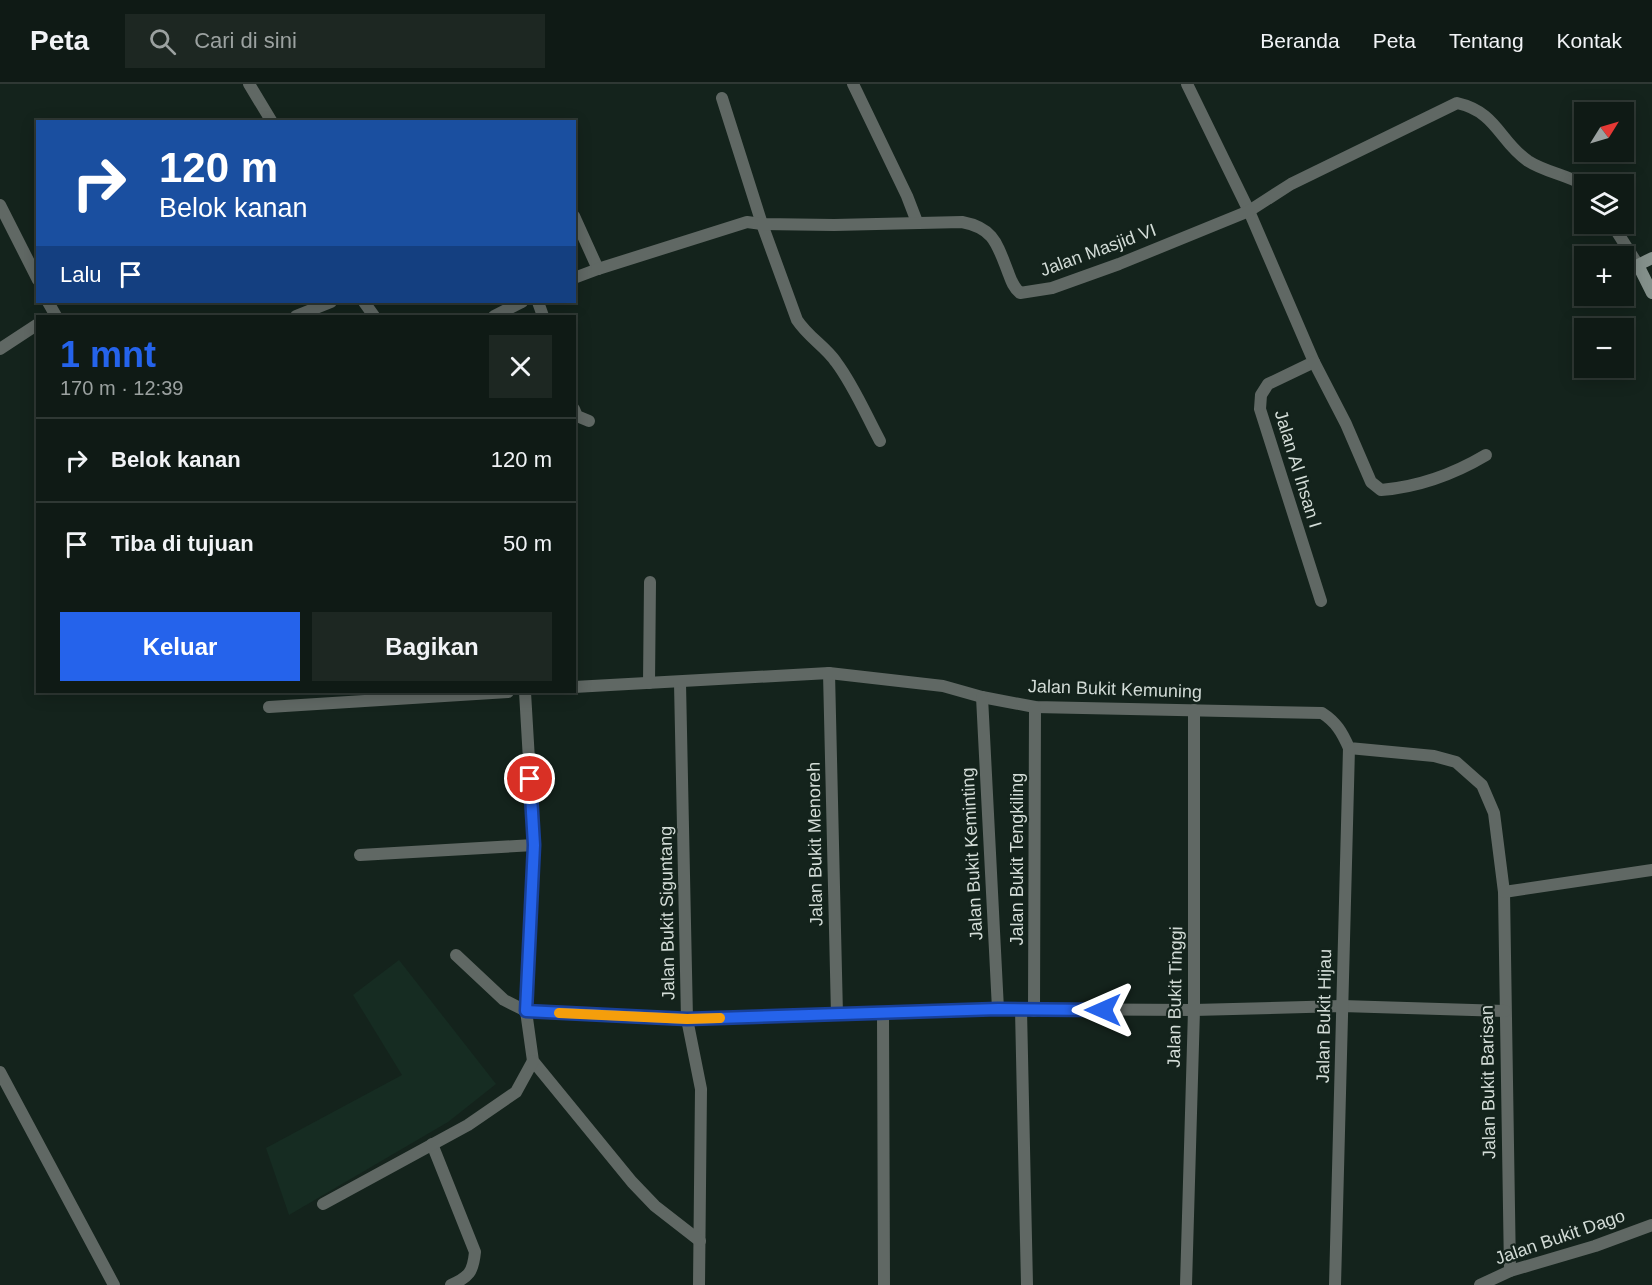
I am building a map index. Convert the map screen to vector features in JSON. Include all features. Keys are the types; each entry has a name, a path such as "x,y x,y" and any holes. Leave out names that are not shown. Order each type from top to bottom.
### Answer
{"street":[{"path":"249,84 271,120"},
{"path":"853,84 908,196 917,222"},
{"path":"1187,84 1249,211 1314,362 1346,424 1371,482 1381,490 1442,477 1486,455"},
{"path":"722,98 762,224 797,320 806,334 835,360 851,384 880,441"},
{"name":"Jalan Masjid VI","path":"576,277 598,268 747,222 834,225 962,222 978,225 989,233 998,245 1012,284 1017,291 1023,293 1052,288 1119,264 1249,211 1291,184 1457,103 1472,106 1482,112 1528,161 1574,179"},
{"path":"0,205 36,276"},
{"path":"576,220 598,268"},
{"path":"1618,234 1652,293"},
{"path":"1638,265 1652,258"},
{"path":"298,315 328,303"},
{"path":"496,315 520,303"},
{"path":"0,349 36,325"},
{"name":"Jalan Al Ihsan I","path":"1314,362 1268,384 1261,395 1260,409 1321,601"},
{"path":"576,414 589,421"},
{"path":"649,683 650,582"},
{"name":"Jalan Bukit Kemuning","path":"576,687 680,683 829,673 943,686 982,697 1035,707 1322,713 1332,719 1342,731 1348,747"},
{"name":"Jalan Bukit Menoreh","path":"829,673 837,1015"},
{"name":"Jalan Bukit Siguntang","path":"680,683 687,1019 701,1089 699,1285"},
{"path":"269,707 492,693"},
{"path":"525,693 534,845 526,1011 533,1061 632,1182 655,1206 700,1241"},
{"name":"Jalan Bukit Keminting","path":"982,697 998,1009"},
{"name":"Jalan Bukit Tengkiling","path":"1034,1011 1035,707"},
{"name":"Jalan Bukit Tinggi","path":"1186,1285 1194,1010 1194,710"},
{"path":"1348,747 1434,756 1456,762 1482,785 1494,813 1504,892 1652,870"},
{"name":"Jalan Bukit Hijau","path":"1335,1285 1348,747"},
{"path":"360,855 534,845"},
{"name":"Jalan Bukit Barisan","path":"1504,892 1510,1271"},
{"path":"456,955 504,1000 526,1011 687,1019 998,1009 1034,1011 1194,1010 1342,1006 1505,1011"},
{"path":"1021,1010 1027,1285"},
{"path":"883,1014 884,1285"},
{"path":"323,1204 468,1125 516,1092 533,1061"},
{"path":"0,1072 114,1285"},
{"path":"432,1144 476,1252 474,1268 462,1280 451,1285"},
{"name":"Jalan Bukit Dago","path":"1480,1285 1510,1271 1595,1246 1652,1225"}],"shaded area":[{"path":"399,960 496,1084 448,1122 289,1215 266,1148 402,1075 353,995"}],"slow traffic":[{"path":"559,1013 687,1019 720,1018"}],"route":[{"path":"530,779 534,845 526,1011 687,1019 998,1009 1103,1010"}]}
